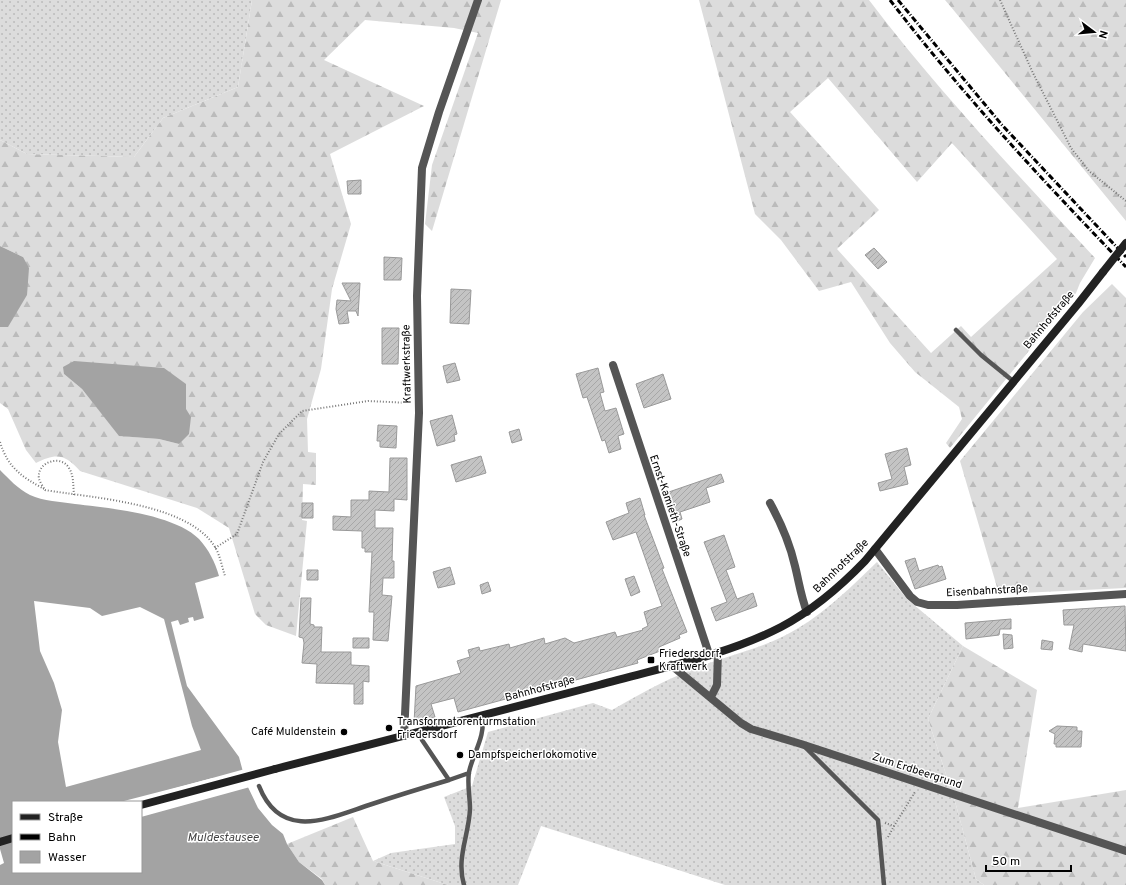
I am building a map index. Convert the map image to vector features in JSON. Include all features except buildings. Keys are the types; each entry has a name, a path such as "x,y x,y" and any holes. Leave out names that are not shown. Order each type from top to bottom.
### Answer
{"main road":[{"name":"Bahnhofstraße","path":"142,805 482,716 718,652 766,634 807,612 839,586 875,549 1078,304 1126,243"},
{"path":"0,842 12,838"}],"street":[{"name":"Kraftwerkstraße","path":"404,736 419,403 417,296 422,168 439,112 478,0"},
{"name":"Ernst-Kamieth-Straße","path":"613,365 709,654"},
{"path":"770,503 780,521 791,550 802,601 807,612"},
{"name":"Eisenbahnstraße","path":"875,549 910,596 918,602 928,604 956,605 1126,594"},
{"path":"711,697 717,685 718,652"},
{"name":"Zum Erdbeergrund","path":"671,665 732,716 751,729 801,744 1126,851"}],"lane":[{"path":"956,330 981,355 1013,381"},
{"path":"464,885 461,855 470,811 469,773 482,733 482,716"},
{"path":"420,732 422,740 449,780"},
{"path":"801,744 878,820 884,885"},
{"path":"259,786 263,798 272,808 283,816 308,822 334,818 469,773"}],"path":[{"path":"1000,0 1033,73 1071,148 1089,171 1126,201"},
{"path":"215,548 237,534 263,462 279,434 302,411 368,401 419,403"},
{"path":"0,442 3,452 13,469 27,480 45,490 146,507 173,515 199,530 215,548 225,576"},
{"path":"45,490 40,479 40,470 43,464 51,461 60,462 68,466 73,477 74,495"},
{"path":"878,820 894,826 920,784"}],"green space":[{"path":"0,0 252,0 238,87 163,118 134,157 27,154 0,140"},
{"path":"252,0 501,0 432,231 425,224 432,165 478,33 454,28 365,20 324,60 424,106 330,154 351,224 332,289 321,369 307,419 308,452 316,453 316,485 303,484 302,520 307,521 296,636 266,625 255,614 229,528 197,508 80,471 75,465 65,458 49,458 36,463 26,450 8,409 0,403 0,327 8,327 23,257 0,246 0,140 27,154 134,157 163,118 238,87","holes":["64,374 186,384 186,409 179,444 159,439 120,436 82,389"]},
{"path":"699,0 869,0 922,67 950,99 1095,258 1080,283 1076,293 950,448 946,443 962,419 959,407 915,372 890,343 851,282 819,291 781,240 755,214","holes":["828,78 917,182 952,143 1057,259 971,337 961,326 931,353 837,249 879,210 790,112"]},
{"path":"945,0 1126,0 1126,221 951,7"},
{"path":"1112,284 1126,298 1126,588 999,594 960,461 1083,312"},
{"path":"877,562 907,599 963,646 928,719 956,805 976,879 984,885 725,885 541,826 518,885 448,885 373,861 391,853 455,844 455,826 444,797 472,786 488,732 593,703 612,710 651,688 702,665 771,642 796,630 821,613"},
{"path":"963,646 1037,690 1018,808 1126,790 1126,885 984,885 976,879 956,805 928,719"},
{"path":"353,817 373,861 448,885 325,885 322,879 299,862 287,844"}],"water":[{"path":"0,246 23,257 29,268 27,295 8,327 0,327"},
{"path":"74,361 164,368 186,384 186,409 191,417 189,434 179,444 159,439 119,436 82,389 64,374 63,367"},
{"name":"Muldestausee","path":"0,470 18,487 35,497 52,501 123,510 158,518 188,530 203,543 216,566 219,576 195,583 204,618 194,621 193,617 188,618 189,622 180,625 178,620 171,622 187,686 239,757 246,783 258,808 272,825 283,834 287,844 299,862 322,880 325,885 0,885 0,865 4,863 0,849","holes":["34,601 90,608 102,616 140,607 164,619 192,726 201,750 66,787 58,742 62,710 54,683 40,651"]}],"pier":[{"path":"245,769 250,787 142,817 142,810 215,791 212,780 129,801"}],"railway":[{"path":"890,0 974,103 1064,202 1126,267"},
{"path":"898,0 1002,125 1126,257"}],"place":[{"name":"Friedersdorf, Kraftwerk","path":"651,660"},
{"name":"Transformatorenturmstation Friedersdorf","path":"389,728"},
{"name":"Café Muldenstein","path":"344,732"},
{"name":"Dampfspeicherlokomotive","path":"460,755"}]}
